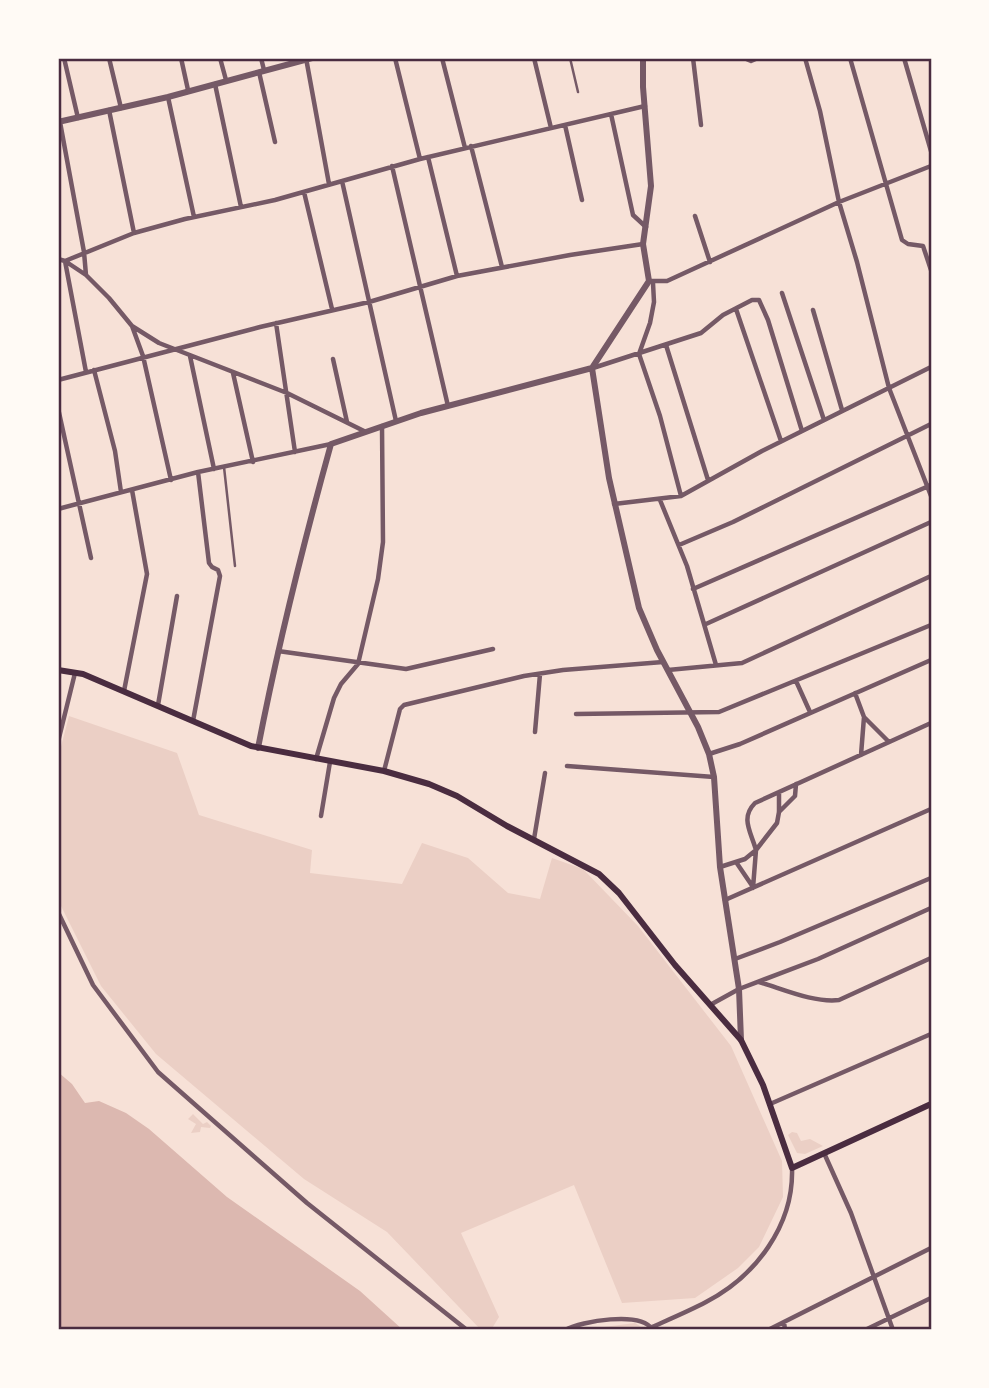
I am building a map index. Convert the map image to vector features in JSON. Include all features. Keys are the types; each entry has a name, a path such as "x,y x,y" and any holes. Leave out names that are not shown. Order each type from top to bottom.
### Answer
{"main road":[{"path":"58,670 75,672 124,691 258,748 415,779 457,796 580,862 619,893 675,965 741,1040 755,1066 792,1168 931,1104"}],"street":[{"path":"64,58 78,118"},
{"path":"109,58 121,107"},
{"path":"181,58 188,90"},
{"path":"220,58 226,80"},
{"path":"261,58 275,142"},
{"path":"86,275 59,122 169,97 308,58 329,184"},
{"path":"395,58 419,159"},
{"path":"442,58 465,148"},
{"path":"534,58 551,128"},
{"path":"643,58 651,186 643,244 654,302 639,355 660,416 681,496"},
{"path":"693,58 701,125"},
{"path":"744,58 751,61 758,58"},
{"path":"805,58 820,111 839,202 858,262 889,388 931,496"},
{"path":"850,58 902,240 908,244 923,246 931,270"},
{"path":"904,58 931,151"},
{"path":"215,83 241,207"},
{"path":"169,97 194,217"},
{"path":"65,261 134,233 304,192 471,146 645,106"},
{"path":"109,110 134,233"},
{"path":"611,114 633,215 646,227"},
{"path":"565,125 582,200"},
{"path":"471,146 502,267"},
{"path":"428,157 457,276"},
{"path":"392,166 447,406"},
{"path":"651,282 667,281 839,202 931,166"},
{"path":"342,181 396,421"},
{"path":"304,192 332,309"},
{"path":"695,216 710,262"},
{"path":"58,380 143,356 419,289 457,276 643,244"},
{"path":"58,260 65,261 86,275 132,326 143,356 171,480"},
{"path":"65,261 86,372"},
{"path":"651,282 592,368 614,504 639,608 709,754 714,777 720,867 739,989 741,1040"},
{"path":"782,293 824,420"},
{"path":"58,509 198,472 331,444 382,425 447,406 639,355 702,332 721,316 751,300 759,300 762,303 802,431"},
{"path":"736,309 781,441"},
{"path":"813,310 842,410"},
{"path":"276,323 295,452"},
{"path":"132,326 172,350 287,393 365,431"},
{"path":"666,345 708,480"},
{"path":"189,355 214,470"},
{"path":"333,359 347,422"},
{"path":"614,504 681,496 781,441 931,367"},
{"path":"93,370 115,451 121,492"},
{"path":"233,372 253,462"},
{"path":"58,408 91,558"},
{"path":"679,545 733,522 931,424"},
{"path":"316,759 334,698 341,684 358,664 378,579 383,542 382,425"},
{"path":"258,748 297,567 331,444"},
{"path":"193,721 219,572 209,565 198,472"},
{"path":"694,589 929,486"},
{"path":"124,691 147,574 132,490"},
{"path":"660,500 679,545 706,624 716,665"},
{"path":"706,624 931,522"},
{"path":"668,670 741,663 931,576"},
{"path":"158,705 177,596"},
{"path":"576,714 719,712 931,625"},
{"path":"277,651 406,669 493,649"},
{"path":"709,754 740,744 931,660"},
{"path":"384,771 400,709 404,705 540,674 664,662"},
{"path":"58,742 75,672"},
{"path":"535,732 540,674"},
{"path":"796,681 810,712"},
{"path":"855,693 864,717 861,755"},
{"path":"864,717 889,742"},
{"path":"753,888 756,850 747,814 755,803 931,723"},
{"path":"321,816 330,762"},
{"path":"567,766 714,777"},
{"path":"534,839 545,773"},
{"path":"779,812 795,796 796,785"},
{"path":"720,867 751,856 775,828 779,812 779,792"},
{"path":"725,900 931,809"},
{"path":"736,862 753,888"},
{"path":"733,959 803,933 931,878"},
{"path":"710,1005 739,989 931,908"},
{"path":"58,912 93,985 158,1072 307,1203 467,1330"},
{"path":"759,982 827,1000 839,1000 931,958"},
{"path":"770,1104 931,1034"},
{"path":"824,1153 851,1213 893,1330"},
{"path":"565,1330 587,1321 627,1320 640,1320 653,1329 709,1301 730,1287 761,1259 780,1230 791,1198 792,1168"},
{"path":"768,1330 931,1248"},
{"path":"868,1330 931,1298"},
{"path":"784,1322 785,1330"}],"lane":[{"path":"570,58 578,92"},
{"path":"224,467 235,566"}],"shaded area":[{"path":"69,716 177,753 199,815 312,850 310,873 402,884 422,843 468,858 508,893 540,899 552,858 583,869 638,926 731,1046 782,1161 783,1197 759,1247 738,1268 695,1298 622,1303 574,1185 461,1233 499,1317 491,1330 481,1330 387,1232 304,1179 156,1054 101,986 58,900 58,758"},
{"path":"58,1072 72,1084 85,1103 99,1101 126,1113 149,1129 227,1197 360,1291 403,1330 58,1330"},
{"path":"193,1114 203,1124 207,1122 210,1128 201,1127 200,1132 191,1133 196,1124 188,1119"},
{"path":"797,1133 801,1141 810,1139 823,1146 805,1154 797,1153 788,1135"},
{"path":"635,1323 642,1330 581,1330"}]}
